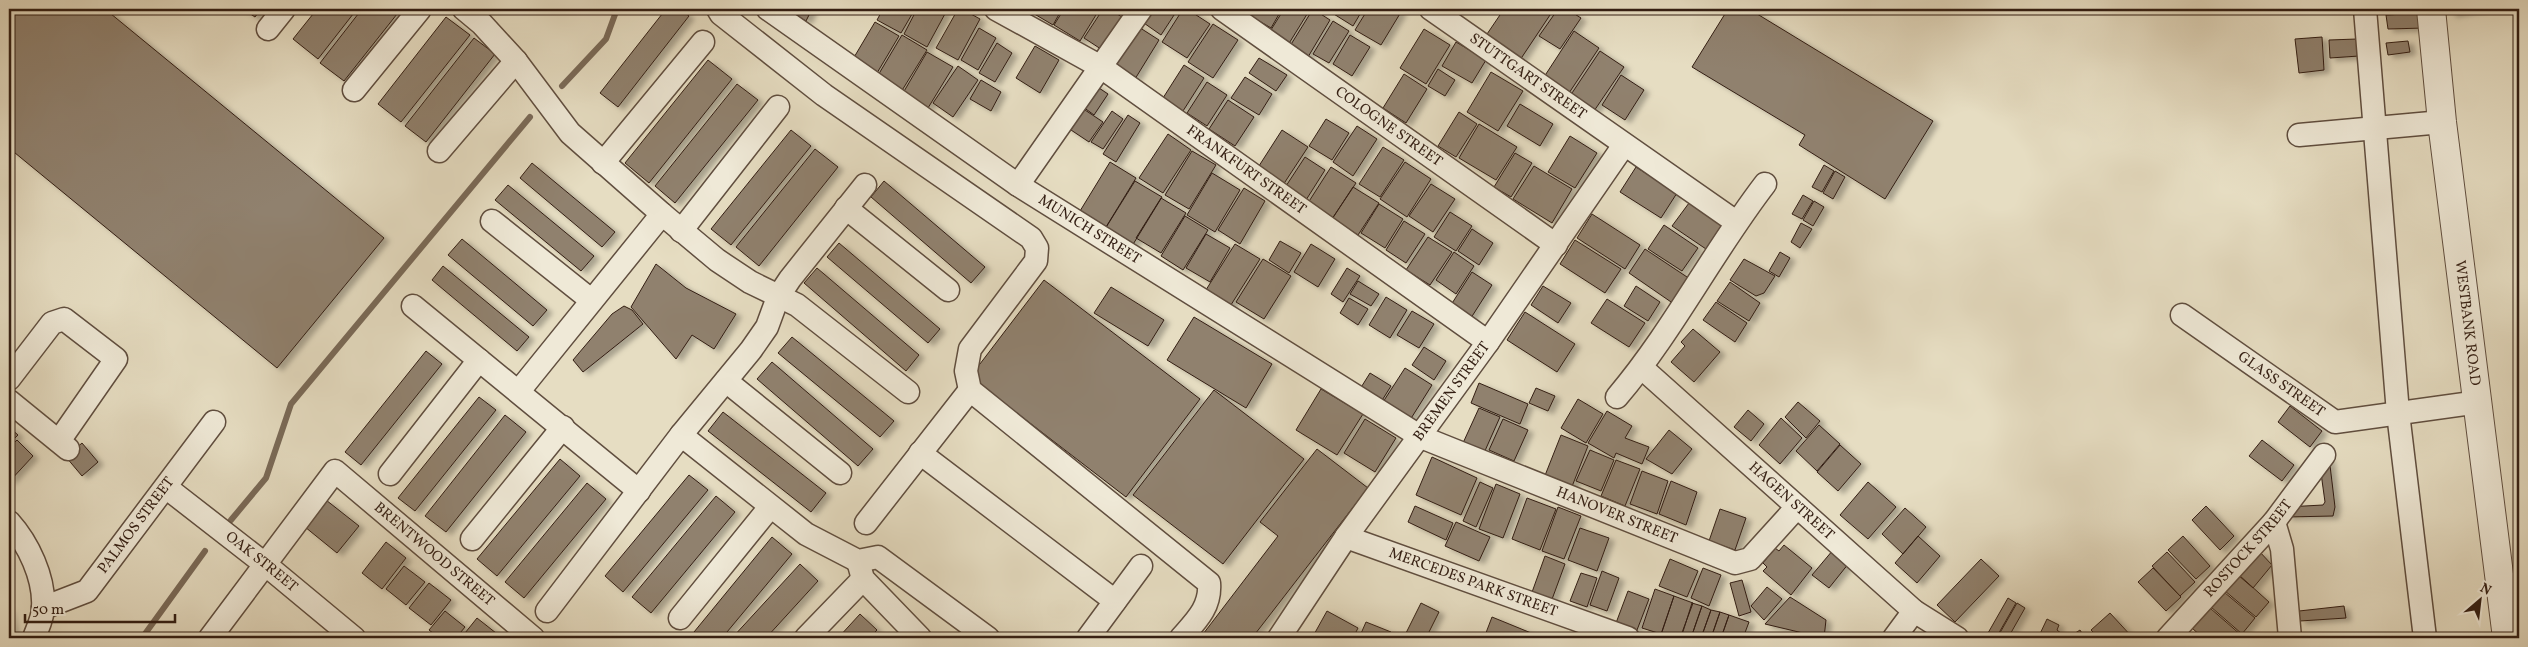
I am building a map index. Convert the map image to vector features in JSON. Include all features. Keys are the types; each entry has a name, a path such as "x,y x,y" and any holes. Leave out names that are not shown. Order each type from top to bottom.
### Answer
{"street":[{"path":"268,29 284,9"},
{"path":"354,90 420,9"},
{"path":"464,9 486,16 516,61 570,133 662,214 717,260 750,282 796,305 908,392"},
{"path":"718,9 721,14 824,95 1031,238 1037,248 1036,261 970,349 966,371 970,390 1209,583 1210,596 1204,611 1181,638"},
{"name":"MUNICH STREET","path":"768,9 1018,185 1421,437"},
{"name":"FRANKFURT STREET","path":"996,9 1101,67 1488,342"},
{"path":"1018,185 1141,9"},
{"name":"COLOGNE STREET","path":"1222,9 1556,245"},
{"name":"STUTTGART STREET","path":"1430,9 1624,145"},
{"path":"2366,9 2398,413 2425,638"},
{"name":"WESTBANK ROAD","path":"2431,9 2442,122 2479,402 2507,638"},
{"path":"603,163 703,42"},
{"path":"438,151 516,61"},
{"path":"681,230 778,106"},
{"path":"2299,135 2442,122"},
{"path":"1624,145 1736,222"},
{"name":"BREMEN STREET","path":"1279,638 1346,537 1421,437 1624,145"},
{"path":"1617,397 1642,368 1736,222 1765,184"},
{"path":"547,611 681,435 726,381 767,327 778,296 865,185"},
{"path":"846,208 948,290"},
{"path":"519,391 662,214"},
{"path":"492,221 591,300"},
{"path":"413,306 639,491"},
{"name":"GLASS STREET","path":"2182,315 2335,422 2479,402"},
{"path":"9,379 52,323 64,319 116,359 63,445 9,401"},
{"path":"390,474 479,360"},
{"name":"HAGEN STREET","path":"1642,368 1914,610 1957,638"},
{"path":"726,381 840,473"},
{"path":"866,523 970,390"},
{"name":"PALMOS STREET","path":"43,608 87,591 214,422"},
{"path":"472,539 563,427"},
{"path":"681,435 770,507 860,570 920,638"},
{"name":"HANOVER STREET","path":"1421,437 1735,562 1750,559 1797,507"},
{"path":"920,453 1115,601"},
{"name":"ROSTOCK STREET","path":"2168,638 2274,522 2324,455"},
{"name":"BRENTWOOD STREET","path":"266,565 335,471 533,638"},
{"name":"OAK STREET","path":"166,488 266,565 354,638"},
{"path":"680,618 770,507"},
{"path":"9,522 16,530 38,572 43,608 34,638"},
{"path":"2274,522 2282,549 2290,638"},
{"name":"MERCEDES PARK STREET","path":"1346,537 1628,638"},
{"path":"806,638 860,570 878,557 988,638"},
{"path":"210,638 266,565"},
{"path":"1088,638 1141,566"},
{"path":"1894,638 1914,610"}],"building":[{"path":"9,9 105,9 384,238 277,368 9,148"},
{"path":"243,9 261,9 255,17"},
{"path":"317,9 357,9 318,59 293,39"},
{"path":"362,9 401,9 344,81 320,63"},
{"path":"666,9 680,9 689,16 618,107 600,93"},
{"path":"784,9 812,9 806,21"},
{"path":"883,9 915,9 901,33 877,20"},
{"path":"917,9 939,9 946,12 927,47 904,34"},
{"path":"958,9 962,9 980,19 958,60 936,48"},
{"path":"1032,9 1062,9 1053,25 1031,12"},
{"path":"1064,9 1099,10 1080,41 1054,25"},
{"path":"1103,9 1109,9 1127,20 1107,53 1084,38"},
{"path":"1149,9 1178,9 1161,35 1141,21"},
{"path":"1183,9 1187,9 1210,24 1187,58 1162,42"},
{"path":"1239,9 1282,9 1271,28"},
{"path":"1284,9 1305,9 1309,11 1288,45 1269,33"},
{"path":"1313,9 1330,20 1308,57 1290,46"},
{"path":"1331,9 1363,9 1353,26 1329,11"},
{"path":"1368,9 1396,9 1401,12 1381,45 1355,30"},
{"path":"1504,9 1554,9 1520,60 1485,37"},
{"path":"1558,9 1567,9 1581,18 1560,49 1539,36"},
{"path":"1728,9 1749,9 1933,121 1885,199 1799,145 1805,135 1692,67"},
{"path":"2450,9 2480,9 2451,14"},
{"path":"2424,13 2425,28 2388,29 2386,15"},
{"path":"446,17 470,35 401,122 378,104"},
{"path":"1333,21 1349,31 1329,63 1313,54"},
{"path":"875,22 899,36 877,73 853,59"},
{"path":"1134,24 1159,40 1135,79 1110,63"},
{"path":"1213,24 1238,40 1213,78 1188,62"},
{"path":"979,28 996,38 978,70 961,60"},
{"path":"1424,29 1450,45 1426,84 1400,68"},
{"path":"1574,31 1599,48 1569,93 1544,77"},
{"path":"902,35 927,50 901,92 877,77"},
{"path":"1350,35 1370,47 1352,76 1333,64"},
{"path":"2322,37 2324,70 2299,73 2295,39"},
{"path":"474,38 495,54 426,142 405,126"},
{"path":"2357,39 2359,56 2330,58 2329,40"},
{"path":"2408,41 2410,52 2388,55 2386,43"},
{"path":"1456,42 1486,60 1472,83 1442,66"},
{"path":"997,43 1012,53 995,82 979,73"},
{"path":"1035,46 1059,60 1040,93 1016,78"},
{"path":"1600,51 1624,67 1594,111 1570,96"},
{"path":"927,52 953,67 928,108 903,93"},
{"path":"1259,58 1287,75 1276,91 1249,73"},
{"path":"708,60 732,79 649,183 625,163"},
{"path":"1184,65 1204,78 1183,111 1163,98"},
{"path":"958,66 978,80 953,117 933,103"},
{"path":"1438,69 1455,80 1445,96 1428,86"},
{"path":"1491,72 1523,91 1498,131 1467,112"},
{"path":"1404,74 1427,89 1406,123 1383,108"},
{"path":"1621,75 1644,90 1625,120 1602,105"},
{"path":"1245,77 1272,94 1259,115 1231,98"},
{"path":"981,80 1001,92 991,111 970,99"},
{"path":"1207,82 1227,95 1207,126 1187,113"},
{"path":"737,84 758,100 675,203 655,186"},
{"path":"1093,84 1108,94 1094,115 1079,104"},
{"path":"1228,100 1254,117 1235,146 1209,129"},
{"path":"1520,104 1553,124 1540,146 1507,126"},
{"path":"1079,106 1103,122 1089,142 1065,126"},
{"path":"1112,111 1123,119 1103,149 1091,142"},
{"path":"1459,112 1477,124 1456,157 1438,146"},
{"path":"1128,115 1140,123 1116,162 1103,154"},
{"path":"1326,119 1349,133 1332,160 1309,146"},
{"path":"1479,124 1517,147 1496,180 1459,158"},
{"path":"1357,126 1377,139 1353,176 1333,162"},
{"path":"791,130 811,146 731,245 711,229"},
{"path":"1282,130 1308,147 1283,185 1257,169"},
{"path":"1168,134 1191,150 1163,193 1139,178"},
{"path":"1570,136 1597,153 1575,188 1548,172"},
{"path":"1383,147 1404,160 1380,197 1359,184"},
{"path":"815,149 838,167 759,266 736,247"},
{"path":"1192,151 1216,165 1189,209 1165,195"},
{"path":"1515,153 1532,163 1511,197 1494,187"},
{"path":"1305,157 1325,170 1306,200 1286,186"},
{"path":"1110,162 1136,178 1106,227 1080,211"},
{"path":"1405,162 1431,179 1407,217 1380,199"},
{"path":"532,163 615,232 602,247 520,178"},
{"path":"1824,165 1834,171 1822,192 1812,187"},
{"path":"1534,166 1572,189 1552,223 1513,199"},
{"path":"1331,167 1356,183 1330,222 1306,206"},
{"path":"1636,167 1677,193 1661,218 1620,192"},
{"path":"1835,171 1845,177 1833,199 1823,193"},
{"path":"1212,173 1240,190 1215,232 1187,215"},
{"path":"884,181 985,267 971,283 871,197"},
{"path":"1135,181 1162,197 1132,246 1105,229"},
{"path":"1431,184 1455,199 1433,232 1409,216"},
{"path":"508,185 594,256 581,271 495,200"},
{"path":"1353,187 1379,203 1358,235 1332,219"},
{"path":"1244,188 1265,201 1240,244 1218,230"},
{"path":"1803,195 1813,201 1802,219 1792,214"},
{"path":"1161,198 1186,213 1161,253 1136,238"},
{"path":"1814,201 1824,207 1813,226 1803,220"},
{"path":"1689,203 1722,225 1706,249 1672,226"},
{"path":"1379,204 1403,219 1385,248 1361,233"},
{"path":"1450,212 1472,226 1456,251 1434,237"},
{"path":"1592,214 1640,245 1625,269 1577,238"},
{"path":"1185,216 1208,230 1183,270 1161,256"},
{"path":"1404,221 1425,234 1406,263 1386,250"},
{"path":"1801,223 1812,229 1800,248 1791,242"},
{"path":"1664,225 1698,248 1682,271 1648,249"},
{"path":"1472,229 1493,243 1479,265 1458,251"},
{"path":"1206,234 1230,248 1210,282 1186,268"},
{"path":"1428,237 1452,252 1430,285 1406,270"},
{"path":"462,239 547,310 533,326 448,255"},
{"path":"1575,240 1621,269 1605,293 1560,264"},
{"path":"1280,241 1301,253 1289,273 1269,260"},
{"path":"839,243 940,329 928,343 827,257"},
{"path":"1235,244 1260,259 1229,308 1204,293"},
{"path":"1311,244 1335,259 1318,287 1294,272"},
{"path":"1645,249 1690,279 1674,304 1629,273"},
{"path":"1454,252 1474,266 1456,294 1436,280"},
{"path":"1780,252 1790,258 1779,277 1769,271"},
{"path":"1263,259 1291,276 1264,319 1236,302"},
{"path":"1744,259 1775,276 1764,293 1756,296 1730,280"},
{"path":"656,264 686,288 736,314 714,349 692,335 676,359 631,307"},
{"path":"443,266 529,337 517,351 432,280"},
{"path":"817,268 919,355 906,371 804,283"},
{"path":"1347,268 1360,276 1343,302 1331,294"},
{"path":"1472,272 1492,285 1469,321 1449,308"},
{"path":"1044,280 1200,399 1126,497 970,377"},
{"path":"1358,281 1379,294 1371,306 1350,294"},
{"path":"1730,282 1760,303 1749,321 1717,301"},
{"path":"1543,286 1571,303 1558,323 1531,305"},
{"path":"1636,286 1660,302 1648,321 1624,306"},
{"path":"1111,287 1164,320 1148,346 1094,313"},
{"path":"1386,297 1407,310 1390,338 1369,325"},
{"path":"1349,298 1368,309 1358,325 1340,313"},
{"path":"1607,299 1645,323 1629,347 1591,323"},
{"path":"1716,302 1747,323 1735,342 1703,320"},
{"path":"624,306 632,310 643,324 583,372 573,360 612,314"},
{"path":"1412,311 1434,324 1419,348 1397,335"},
{"path":"1525,312 1575,344 1557,372 1507,340"},
{"path":"1194,317 1272,364 1246,408 1167,360"},
{"path":"1693,329 1720,352 1694,382 1671,362 1685,346 1681,342"},
{"path":"792,337 894,421 880,437 778,353"},
{"path":"1424,347 1446,361 1434,380 1412,365"},
{"path":"426,351 442,364 361,465 345,452"},
{"path":"772,362 873,449 858,466 757,379"},
{"path":"1405,368 1432,385 1410,420 1383,402"},
{"path":"1370,373 1391,386 1381,402 1360,389"},
{"path":"1479,383 1528,404 1520,424 1471,403"},
{"path":"1536,388 1555,396 1548,411 1529,403"},
{"path":"1321,389 1363,414 1337,455 1296,430"},
{"path":"1214,390 1304,459 1223,564 1133,495"},
{"path":"479,397 496,410 415,511 398,498"},
{"path":"1578,399 1603,414 1586,443 1561,428"},
{"path":"1798,402 1820,421 1806,438 1785,417"},
{"path":"2290,406 2322,431 2310,447 2278,422"},
{"path":"1479,408 1500,417 1484,453 1463,443"},
{"path":"1748,410 1764,424 1751,441 1734,427"},
{"path":"1607,411 1632,426 1625,438 1649,447 1642,464 1616,453 1614,458 1588,443"},
{"path":"723,412 826,493 811,512 708,431"},
{"path":"505,415 526,432 446,532 425,516"},
{"path":"1781,418 1802,438 1780,464 1759,445"},
{"path":"1365,419 1396,438 1375,472 1344,453"},
{"path":"1503,419 1528,430 1514,461 1489,450"},
{"path":"1819,425 1840,444 1817,471 1796,451"},
{"path":"9,427 18,435 9,444"},
{"path":"1669,430 1692,449 1672,474 1646,459"},
{"path":"1561,435 1588,446 1571,489 1544,478"},
{"path":"17,440 33,456 9,482 9,448"},
{"path":"2262,440 2294,465 2282,481 2249,456"},
{"path":"82,443 98,462 82,476 66,457"},
{"path":"1840,445 1861,464 1838,491 1817,472"},
{"path":"1317,449 1368,488 1252,638 1200,638 1278,536 1260,522"},
{"path":"1590,450 1614,460 1601,491 1576,481"},
{"path":"1432,457 1477,478 1461,515 1416,495"},
{"path":"2329,457 2335,507 2333,516 2287,517 2286,507 2323,505 2325,502 2320,466"},
{"path":"560,459 580,476 497,576 477,559"},
{"path":"1616,460 1640,469 1625,506 1601,496"},
{"path":"1642,471 1668,481 1657,514 1630,504"},
{"path":"689,475 708,490 623,592 605,576"},
{"path":"1671,481 1697,492 1686,525 1659,514"},
{"path":"1480,482 1493,488 1476,527 1463,521"},
{"path":"1868,482 1896,507 1868,539 1840,515"},
{"path":"587,483 606,499 524,598 505,582"},
{"path":"1496,484 1520,494 1503,538 1479,529"},
{"path":"716,496 735,512 651,613 632,597"},
{"path":"1527,498 1556,509 1540,550 1512,539"},
{"path":"326,500 359,526 337,553 305,527"},
{"path":"1415,506 1453,523 1446,540 1408,522"},
{"path":"2206,506 2234,536 2220,550 2192,520"},
{"path":"1558,507 1581,516 1564,559 1542,551"},
{"path":"1905,508 1926,527 1903,554 1882,534"},
{"path":"1720,509 1746,518 1735,550 1709,541"},
{"path":"1456,522 1490,537 1479,561 1445,546"},
{"path":"1580,528 1609,538 1597,571 1568,560"},
{"path":"1918,536 1940,556 1917,583 1895,563"},
{"path":"2183,536 2210,566 2196,579 2168,550"},
{"path":"772,537 792,554 722,638 702,638 694,632"},
{"path":"386,542 406,558 382,589 362,573"},
{"path":"1784,545 1812,568 1791,595 1763,571 1767,567 1763,563 1775,548 1779,551"},
{"path":"1833,550 1849,563 1829,588 1812,575"},
{"path":"2259,551 2272,565 2253,588 2238,575"},
{"path":"2167,552 2195,582 2180,596 2152,566"},
{"path":"1545,556 1565,564 1551,602 1531,595"},
{"path":"1670,559 1698,571 1687,597 1659,586"},
{"path":"1981,559 1999,576 1955,622 1937,605"},
{"path":"800,564 818,581 766,638 732,638"},
{"path":"404,566 425,582 406,605 386,589"},
{"path":"1703,568 1721,575 1709,606 1691,598"},
{"path":"2153,568 2181,597 2166,611 2138,582"},
{"path":"1602,571 1619,578 1607,611 1590,605"},
{"path":"1581,573 1597,578 1587,607 1570,601"},
{"path":"2239,575 2269,602 2256,617 2225,591"},
{"path":"1742,580 1751,612 1739,616 1730,583"},
{"path":"429,583 451,600 431,625 409,608"},
{"path":"1767,587 1782,599 1764,620 1751,606"},
{"path":"1655,589 1674,596 1661,634 1642,628"},
{"path":"1628,591 1649,599 1637,630 1616,623"},
{"path":"2224,592 2255,618 2242,634 2211,607"},
{"path":"1674,596 1693,603 1680,638 1661,635"},
{"path":"1790,597 1826,620 1824,638 1765,624"},
{"path":"2008,598 2016,603 1996,638 1988,633"},
{"path":"1421,603 1439,612 1426,638 1416,638 1406,633"},
{"path":"1692,603 1702,606 1691,638 1681,638"},
{"path":"2017,603 2025,608 2008,638 1997,638"},
{"path":"1702,606 1711,610 1701,638 1691,638"},
{"path":"2344,606 2346,618 2300,621 2299,611"},
{"path":"9,608 14,638 9,638"},
{"path":"2210,608 2241,635 2238,638 2203,638 2192,628"},
{"path":"1711,610 1720,612 1711,638 1701,638"},
{"path":"445,611 465,627 456,638 439,638 429,630"},
{"path":"1327,611 1358,628 1353,638 1312,638"},
{"path":"1720,612 1729,615 1721,638 1711,638"},
{"path":"2110,613 2133,638 2099,638 2091,630"},
{"path":"860,614 877,630 869,638 838,638"},
{"path":"1729,615 1749,622 1743,638 1721,638"},
{"path":"1492,617 1536,635 1535,638 1484,638"},
{"path":"477,618 501,637 461,638"},
{"path":"2047,619 2059,625 2057,630 2067,638 2038,638"},
{"path":"1366,622 1391,632 1388,638 1359,638"},
{"path":"2080,630 2085,638 2069,637"},
{"path":"2188,632 2196,638 2182,638"},
{"path":"879,633 885,638 873,638"},
{"path":"2245,634 2259,638 2244,638"},
{"path":"2348,635 2348,638 2314,638"}],"waterway":[{"path":"562,86 606,39 617,9"},
{"path":"231,520 266,478 291,404 530,117"},
{"path":"142,638 205,551"}]}
